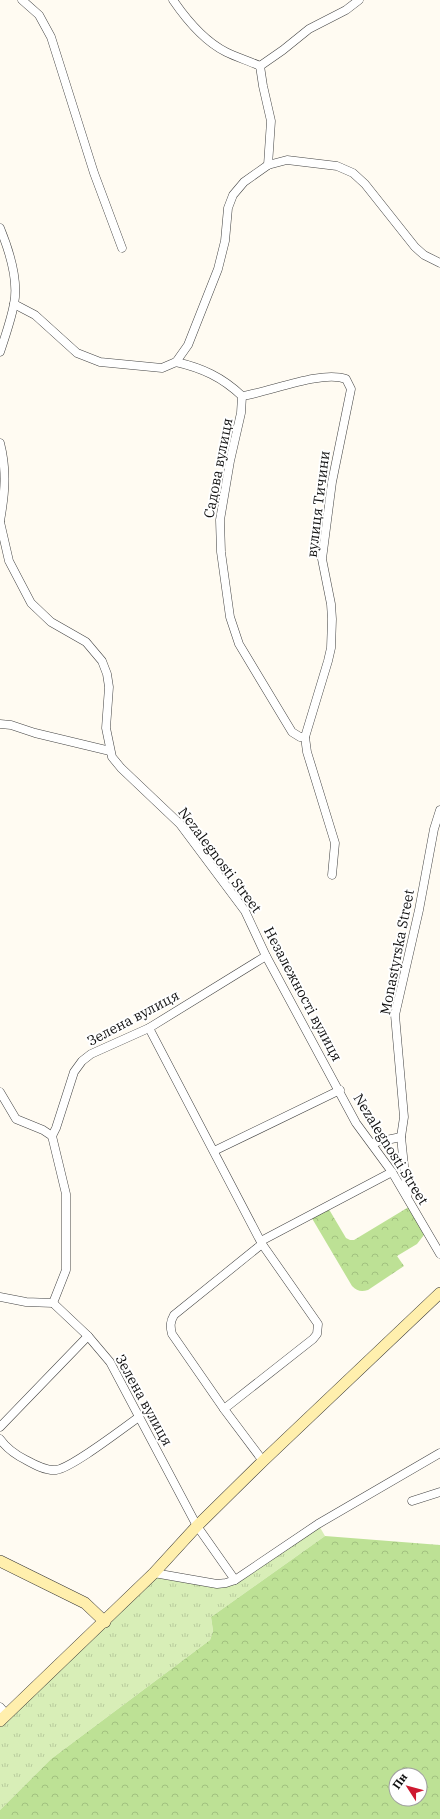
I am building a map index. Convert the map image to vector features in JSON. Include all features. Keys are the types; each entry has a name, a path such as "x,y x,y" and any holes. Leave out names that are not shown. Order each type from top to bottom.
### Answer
{"street":[{"path":"22,0 39,15 51,37 94,173 122,248"},
{"path":"173,0 184,16 205,36 224,51 260,66"},
{"path":"260,66 309,29 346,10 359,0"},
{"path":"260,66 271,121 268,165"},
{"path":"14,304 35,315 78,353 100,362 162,368 176,362 188,346 218,269 225,240 228,208 233,196 244,182 268,165 287,160 337,166 353,173 365,184 415,247 424,255 440,263"},
{"path":"0,228 14,276 14,304 0,352"},
{"path":"176,362 200,368 220,378 242,396"},
{"name":"вулиця Тичини","path":"242,396 260,393 302,381 338,376 346,380 350,389 332,482 322,558 331,604 331,648 305,737"},
{"name":"Садова вулиця","path":"242,396 241,413 230,460 220,520 221,552 230,617 239,644 292,732 305,737"},
{"name":"Незалежності вулиця","path":"0,442 6,474 5,494 0,522 9,561 31,603 51,622 86,642 102,661 110,687 106,728 110,751 114,761 186,830 245,911 266,956 340,1090 356,1123 392,1172 440,1254"},
{"path":"0,724 11,725 35,733 110,751"},
{"path":"305,737 307,752 335,843 332,875"},
{"name":"Monastyrska Street","path":"407,1198 401,1137 404,1117 395,1015 419,910 434,829 440,810"},
{"name":"Зелена вулиця","path":"52,1136 74,1072 82,1061 91,1054 149,1028 266,956"},
{"path":"149,1028 262,1242 315,1319 319,1329 313,1339 224,1409"},
{"path":"214,1151 340,1090"},
{"path":"0,1092 16,1119 43,1130 52,1136 66,1194 66,1270 53,1303 26,1302 0,1297"},
{"path":"372,1143 401,1137"},
{"path":"263,1461 224,1409 172,1334 170,1322 174,1315 262,1242 392,1172"},
{"path":"2,1714 105,1622 154,1573 197,1526 263,1461 440,1293"},
{"name":"Зелена вулиця","path":"53,1303 88,1336 110,1362 197,1526 235,1580"},
{"path":"0,1427 88,1336"},
{"path":"0,1439 10,1450 19,1456 36,1465 51,1470 56,1470 72,1463 139,1417"},
{"path":"154,1573 217,1584 226,1584 235,1580 318,1524 440,1453"},
{"path":"412,1501 440,1492"},
{"path":"0,1561 85,1603 105,1622"}],"green space":[{"path":"412,1205 427,1231 417,1244 397,1256 404,1266 368,1290 363,1291 359,1291 352,1286 310,1215 327,1206 346,1238 354,1240"},
{"path":"318,1524 325,1536 211,1617 213,1631 210,1640 51,1759 0,1810 0,1721 154,1573 226,1583"},
{"path":"325,1536 440,1545 440,1819 0,1819 0,1810 51,1759 210,1640 213,1631 211,1617"}]}
